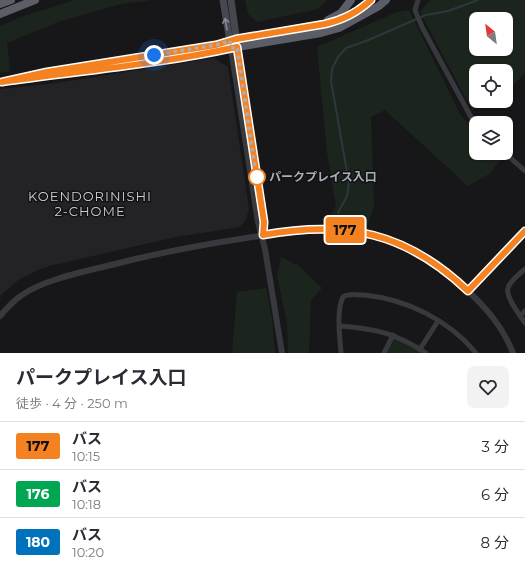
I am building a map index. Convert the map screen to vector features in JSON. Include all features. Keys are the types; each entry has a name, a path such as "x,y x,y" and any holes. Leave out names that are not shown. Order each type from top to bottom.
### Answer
{"highway":[{"path":"0,4 11,0"},
{"path":"0,14 35,0"},
{"path":"23,4 44,0"},
{"path":"234,44 330,20 345,9 350,0"},
{"path":"300,28 344,19 358,11 371,0"},
{"path":"370,11 378,0"},
{"path":"234,44 321,33 339,28 370,11 386,0"}],"main road":[{"path":"223,0 234,44"},
{"path":"231,0 234,44"}],"street":[{"path":"418,0 415,10 422,27 470,116"},
{"path":"1,82 126,65 234,44 264,222 263,235 278,319 282,353"},
{"path":"513,160 525,171"},
{"path":"0,316 22,295 37,287 53,281 172,250 316,228 344,230 372,235 400,244 424,256 447,272 487,309 506,337 512,353"},
{"path":"468,291 525,231"},
{"path":"525,268 512,282 507,293 525,323"},
{"path":"341,353 341,301 345,296 350,294 374,296 404,303 438,321 463,339 476,353"},
{"path":"520,316 525,311"},
{"path":"420,349 438,321"},
{"path":"340,326 373,329 393,335 426,353"},
{"path":"384,353 393,335"}],"shaded area":[{"path":"75,0 153,0 121,4 58,22 7,43 10,71 0,73 0,26 26,15"},
{"path":"245,0 327,0 318,9 257,22 248,14"},
{"path":"433,0 525,0 525,73 513,86 513,64 469,64 469,104 420,12 429,1"},
{"path":"409,10 461,116 469,123 469,160 501,160 489,174 468,186 385,110 371,117 374,207 367,226 326,221 336,206 327,153 317,47 397,12"},
{"path":"214,58 228,67 249,209 246,219 240,227 176,237 49,266 17,281 0,296 0,89 56,83"},
{"path":"281,257 299,266 322,288 311,300 309,353 288,353 287,323 277,276"},
{"path":"266,288 272,318 275,353 232,353 237,292"},
{"path":"394,337 422,353 387,353"}],"waterway":[{"path":"338,213 347,196 349,183 331,81 332,69 338,57 346,48 426,15 448,11 478,0"}],"bus line":[{"name":"177","path":"371,0 358,11 336,22 236,39 216,45 47,72 2,82 221,51 237,47 264,222 263,235 316,228 344,230 372,235 400,244 424,256 447,272 468,291 525,231"}],"place":[{"name":"パークプレイス入口","path":"257,177"}],"district":[{"name":"KOENDORINISHI 2-CHOME","path":"90,204"}],"route":[{"path":"154,55 216,45 230,41 231,48 237,47 257,181 257,177"}]}
